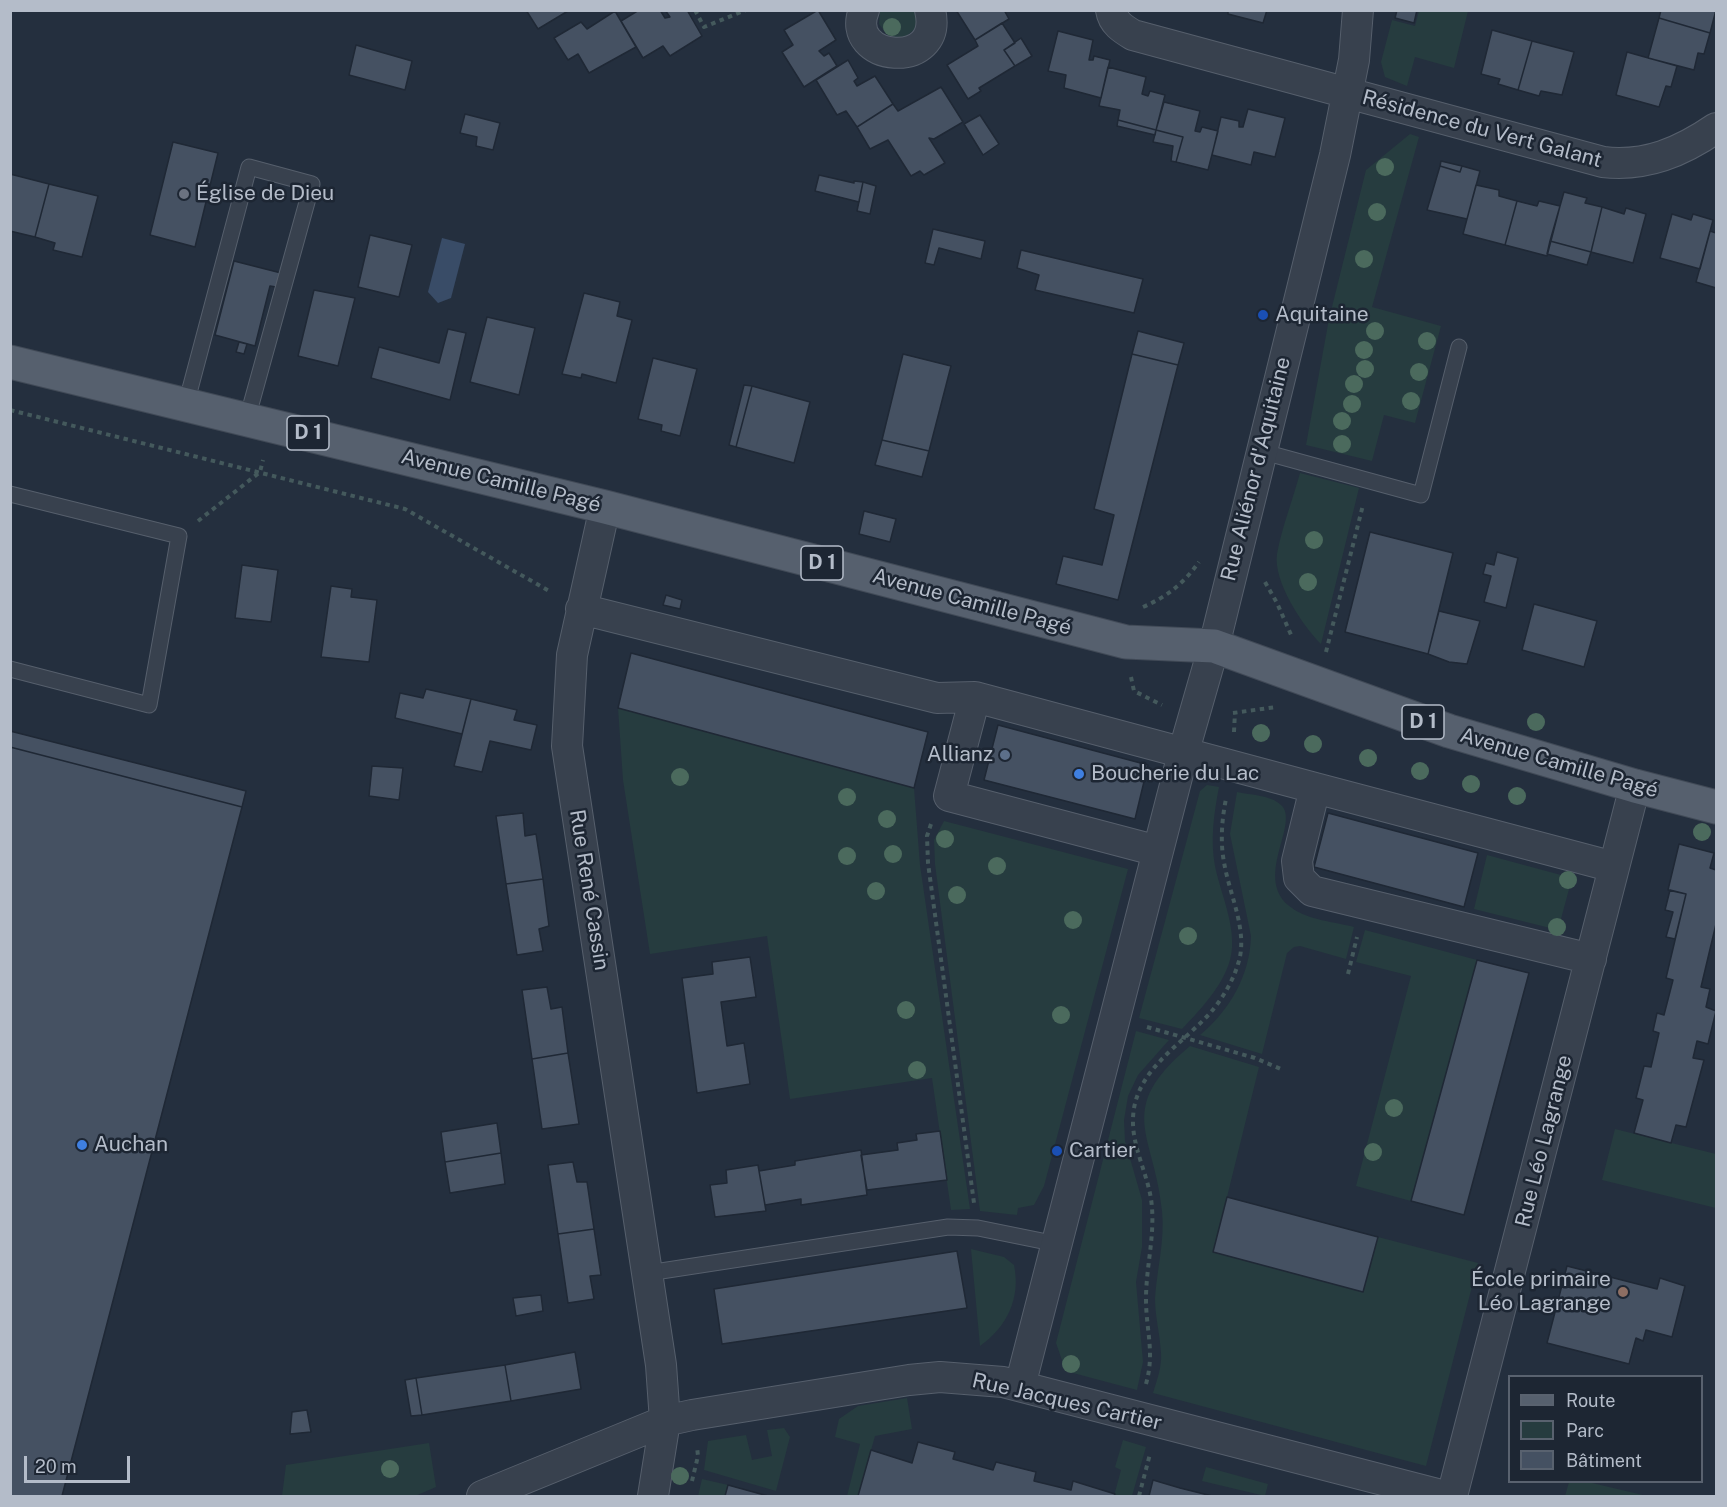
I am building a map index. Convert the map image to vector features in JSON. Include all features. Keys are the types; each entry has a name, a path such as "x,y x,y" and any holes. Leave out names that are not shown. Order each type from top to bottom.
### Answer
{"main road":[{"name":"Avenue Camille Pagé","path":"10,362 605,507 1126,642 1214,646 1449,731 1635,786 1716,807"}],"street":[{"path":"864,10 860,18 866,39 884,53 907,54 924,42 933,22 930,10"},
{"name":"Résidence du Vert Galant","path":"1112,10 1112,17 1121,28 1133,35 1565,152 1624,164 1647,162 1676,152 1716,128"},
{"name":"Rue Aliénor d'Aquitaine","path":"1020,1386 1183,754 1214,646 1348,93 1358,10"},
{"name":"Rue René Cassin","path":"605,507 572,655 567,746 661,1365 664,1421 653,1497"},
{"path":"581,609 938,698 975,698 1614,867"},
{"path":"975,698 949,796 1158,851"},
{"name":"Rue Léo Lagrange","path":"1452,1497 1635,786"},
{"path":"1315,788 1297,861 1299,878 1312,891 1591,959"},
{"name":"Rue Jacques Cartier","path":"482,1497 664,1421 729,1407 919,1379 972,1378 1020,1386 1445,1497"}],"lane":[{"path":"186,404 249,167 312,184 247,419"},
{"path":"1260,451 1421,495 1459,347"},
{"path":"10,494 179,536 149,705 10,669"},
{"path":"648,1273 948,1227 978,1228 1057,1244"}],"path":[{"path":"695,10 704,27 746,10"},
{"path":"10,410 405,509 581,609"},
{"path":"1324,661 1369,481"},
{"path":"1139,1497 1148,1420 1152,1355 1146,1300 1153,1222 1151,1199 1133,1119 1137,1098 1146,1080 1160,1061 1218,1003 1238,964 1242,950 1223,860 1223,821 1233,768"},
{"path":"949,796 931,824 927,836 928,863 978,1228"},
{"path":"1114,1018 1184,1037 1281,1069"}],"green space":[{"path":"880,11 917,11 916,28 904,38 888,36 879,24"},
{"path":"1419,11 1468,11 1454,68 1415,57 1407,86 1385,77 1381,62 1392,20 1415,26"},
{"path":"1410,134 1419,137 1372,307 1441,326 1415,423 1384,415 1372,461 1306,445 1329,319 1366,170"},
{"path":"1300,473 1359,488 1321,644 1290,602 1277,565 1279,544"},
{"path":"618,708 914,788 920,865 970,1209 951,1210 932,1078 790,1099 767,936 650,954 623,780"},
{"path":"1207,785 1219,787 1213,826 1213,846 1217,876 1229,917 1232,948 1221,982 1182,1029 1139,1018 1200,791"},
{"path":"1237,792 1272,799 1281,805 1286,813 1276,868 1276,883 1281,896 1298,912 1354,927 1346,959 1300,946 1294,947 1287,953 1262,1054 1200,1035 1229,1003 1242,978 1250,950 1251,936 1230,834"},
{"path":"944,821 1128,869 1044,1186 1034,1205 1018,1208 1017,1215 980,1211 935,864 934,840"},
{"path":"1487,855 1572,878 1558,930 1474,909"},
{"path":"1365,930 1477,960 1411,1201 1356,1186 1411,976 1356,962"},
{"path":"1136,1031 1169,1040 1138,1075 1128,1096 1124,1120 1125,1141 1142,1200 1142,1247 1136,1282 1143,1362 1137,1390 1073,1373 1064,1366 1056,1343"},
{"path":"1190,1046 1259,1067 1227,1197 1363,1292 1378,1237 1478,1263 1426,1466 1153,1393 1161,1358 1155,1298 1163,1222 1158,1184 1144,1124 1145,1106 1152,1088 1166,1068"},
{"path":"1615,1129 1716,1154 1716,1208 1602,1180"},
{"path":"971,1249 1004,1257 1014,1265 1016,1277 1010,1311 998,1330 980,1346"},
{"path":"907,1398 912,1429 875,1436 858,1496 847,1496 860,1444 835,1437 839,1419 858,1406"},
{"path":"784,1428 790,1437 776,1491 704,1470 708,1441 746,1435 752,1460 772,1456 767,1430"},
{"path":"1123,1440 1146,1447 1132,1496 1114,1496 1121,1470 1115,1467"},
{"path":"429,1443 436,1487 415,1496 282,1496 286,1465"},
{"path":"1206,1467 1268,1484 1265,1496 1202,1481"},
{"path":"702,1479 728,1485 725,1496 698,1496"},
{"path":"1569,1483 1592,1483 1647,1496 1565,1496"}],"water":[{"path":"442,238 465,244 451,298 438,303 428,292"}],"building":[{"path":"526,10 567,10 568,11 538,29"},
{"path":"639,10 660,10 665,18 670,17 665,10 687,10 702,36 670,56 663,46 643,58 621,21"},
{"path":"818,10 836,40 819,51 824,56 829,53 837,66 804,87 782,52 793,45 784,30"},
{"path":"956,10 1004,10 1009,19 975,40"},
{"path":"1228,10 1267,10 1263,23 1228,14"},
{"path":"1397,10 1417,10 1414,23 1395,18"},
{"path":"1661,10 1716,10 1710,33 1659,18"},
{"path":"615,11 636,47 589,73 578,54 568,60 554,38 581,22 587,29"},
{"path":"1659,18 1710,33 1704,54 1698,53 1694,70 1648,58"},
{"path":"1002,23 1015,43 1004,50 1015,66 979,88 981,91 968,99 947,65 978,46 975,40"},
{"path":"1492,30 1532,41 1518,90 1498,84 1500,79 1481,74"},
{"path":"1058,31 1093,40 1089,60 1093,60 1094,56 1110,60 1101,98 1064,88 1066,75 1048,71"},
{"path":"1021,38 1032,56 1015,66 1004,50"},
{"path":"1532,41 1574,52 1562,95 1541,91 1539,96 1518,90"},
{"path":"356,45 412,61 405,90 349,75"},
{"path":"1627,52 1677,66 1671,87 1666,86 1659,107 1616,95"},
{"path":"848,60 858,78 854,81 857,86 875,76 893,104 857,127 846,111 837,115 816,80"},
{"path":"1108,67 1146,77 1142,94 1148,96 1150,91 1165,95 1156,130 1118,120 1120,110 1099,106"},
{"path":"941,87 963,122 934,139 929,138 945,163 924,175 920,171 911,176 888,140 870,149 857,127 893,104 898,111"},
{"path":"1164,102 1200,111 1195,131 1200,132 1202,127 1218,131 1208,170 1176,162 1183,137 1156,130"},
{"path":"1248,109 1285,118 1275,157 1254,152 1251,165 1212,155 1221,117 1239,121 1239,127 1243,127"},
{"path":"465,114 500,123 493,150 476,146 477,137 460,133"},
{"path":"980,115 999,144 983,155 964,124"},
{"path":"1118,120 1156,130 1155,135 1117,126"},
{"path":"1156,130 1183,137 1176,162 1171,161 1173,146 1153,142"},
{"name":"Église de Dieu","path":"173,142 218,153 195,247 150,235"},
{"path":"1441,161 1462,166 1460,172 1440,166"},
{"path":"1440,166 1460,172 1462,166 1480,171 1467,219 1427,210"},
{"path":"10,174 49,184 35,237 10,231"},
{"path":"819,175 854,183 854,181 863,182 859,202 815,191"},
{"path":"863,182 876,186 870,214 857,211"},
{"path":"49,184 98,196 82,257 53,250 55,243 35,237"},
{"path":"1476,185 1499,190 1499,196 1517,201 1505,245 1463,234"},
{"path":"1564,192 1587,198 1585,203 1602,207 1591,252 1550,241"},
{"path":"1517,201 1537,206 1539,201 1560,206 1547,256 1505,245"},
{"path":"1602,207 1624,214 1626,208 1646,214 1633,263 1591,252"},
{"path":"1672,214 1691,220 1693,214 1713,220 1700,269 1660,258"},
{"path":"933,229 985,241 981,259 939,248 934,265 925,263"},
{"path":"1710,231 1716,233 1716,288 1696,282"},
{"path":"370,235 412,245 399,297 358,287"},
{"path":"1550,241 1591,252 1587,265 1547,254"},
{"path":"1021,250 1143,279 1134,313 1035,290 1039,275 1017,268"},
{"path":"234,261 285,274 282,288 270,286 255,346 215,335"},
{"path":"314,290 355,298 338,366 298,356"},
{"path":"584,293 620,302 617,316 632,320 616,383 582,374 581,378 562,374"},
{"path":"487,317 535,328 519,395 470,382"},
{"path":"448,329 466,333 450,400 371,378 379,347 439,363"},
{"path":"1138,331 1184,343 1178,365 1132,354"},
{"path":"239,342 247,344 244,354 236,352"},
{"path":"903,354 951,366 929,451 882,440"},
{"path":"1132,354 1178,365 1118,600 1056,584 1063,556 1102,565 1114,515 1094,509"},
{"path":"653,358 697,369 680,436 661,431 662,425 638,419"},
{"path":"744,385 752,386 736,447 729,445"},
{"path":"752,386 810,402 794,463 736,447"},
{"path":"882,440 929,451 922,477 875,465"},
{"path":"864,511 896,519 890,542 859,534"},
{"path":"1370,532 1453,553 1428,654 1345,632"},
{"path":"1497,552 1518,558 1506,608 1484,602 1491,576 1483,574 1486,563 1494,565"},
{"path":"242,565 278,570 271,622 235,618"},
{"path":"331,586 352,589 351,597 377,600 369,662 321,657"},
{"path":"666,595 682,600 680,609 663,605"},
{"path":"1534,604 1597,621 1584,667 1522,650"},
{"path":"1439,611 1480,621 1467,664 1449,662 1428,654"},
{"path":"631,653 928,732 914,788 618,708"},
{"path":"426,689 471,699 462,734 395,718 400,693 423,698"},
{"path":"471,699 517,710 514,720 537,725 531,750 490,741 482,772 454,766"},
{"path":"998,725 1148,765 1135,819 984,780"},
{"path":"10,731 246,791 242,807 10,747"},
{"name":"Auchan","path":"10,747 242,807 62,1496 10,1496"},
{"path":"372,766 403,768 399,800 369,796"},
{"path":"523,813 525,836 536,834 543,879 506,884 496,816"},
{"path":"1328,813 1478,853 1464,907 1314,867"},
{"path":"1679,844 1714,853 1710,868 1716,870 1716,924 1701,987 1710,989 1706,1007 1716,1011 1708,1044 1697,1041 1693,1058 1704,1060 1686,1127 1676,1125 1671,1143 1634,1133 1643,1100 1636,1098 1644,1066 1651,1067 1659,1033 1653,1031 1657,1013 1664,1015 1673,980 1666,978 1686,894 1668,890"},
{"path":"543,879 549,926 539,929 543,951 517,955 506,884"},
{"path":"1670,890 1686,894 1675,939 1666,937 1673,912 1665,910"},
{"path":"750,957 756,997 721,1002 727,1046 744,1043 750,1084 697,1093 682,978 713,974 712,962"},
{"path":"1477,960 1529,973 1464,1215 1411,1201"},
{"path":"547,987 551,1009 562,1007 568,1053 532,1059 522,990"},
{"path":"568,1053 579,1124 542,1129 532,1059"},
{"path":"497,1123 501,1153 445,1162 441,1132"},
{"path":"940,1131 947,1180 867,1190 861,1155 898,1150 897,1143 917,1140 916,1134"},
{"path":"861,1150 867,1195 801,1205 801,1199 765,1205 759,1171 795,1165 795,1161"},
{"path":"501,1153 505,1184 450,1193 445,1162"},
{"path":"573,1162 577,1182 587,1182 594,1229 558,1234 548,1165"},
{"path":"758,1165 766,1211 715,1217 710,1185 727,1183 726,1170"},
{"path":"1227,1197 1378,1237 1363,1292 1213,1252"},
{"path":"594,1229 601,1275 590,1276 594,1299 568,1303 558,1234"},
{"path":"957,1251 967,1308 722,1344 714,1289"},
{"path":"1567,1266 1657,1289 1660,1278 1685,1286 1672,1337 1646,1330 1643,1341 1636,1338 1629,1364 1547,1343"},
{"path":"541,1295 543,1311 516,1316 513,1298"},
{"path":"575,1352 581,1389 511,1401 505,1365"},
{"path":"505,1365 511,1401 422,1415 416,1378"},
{"path":"416,1378 422,1415 411,1416 405,1380"},
{"path":"307,1410 311,1432 290,1434 292,1412"},
{"path":"918,1442 955,1452 953,1459 993,1470 996,1462 1036,1472 1034,1481 1071,1490 1073,1481 1115,1494 1114,1496 858,1496 871,1450 912,1463"},
{"path":"1153,1480 1180,1488 1212,1496 1149,1496"},
{"path":"728,1485 768,1496 725,1496"}],"place":[{"name":"Église de Dieu","path":"184,194"},
{"name":"Aquitaine","path":"1263,315"},
{"name":"Allianz","path":"1005,755"},
{"name":"Boucherie du Lac","path":"1079,774"},
{"name":"Auchan","path":"82,1145"},
{"name":"Cartier","path":"1057,1151"},
{"name":"École primaire Léo Lagrange","path":"1623,1292"}]}
